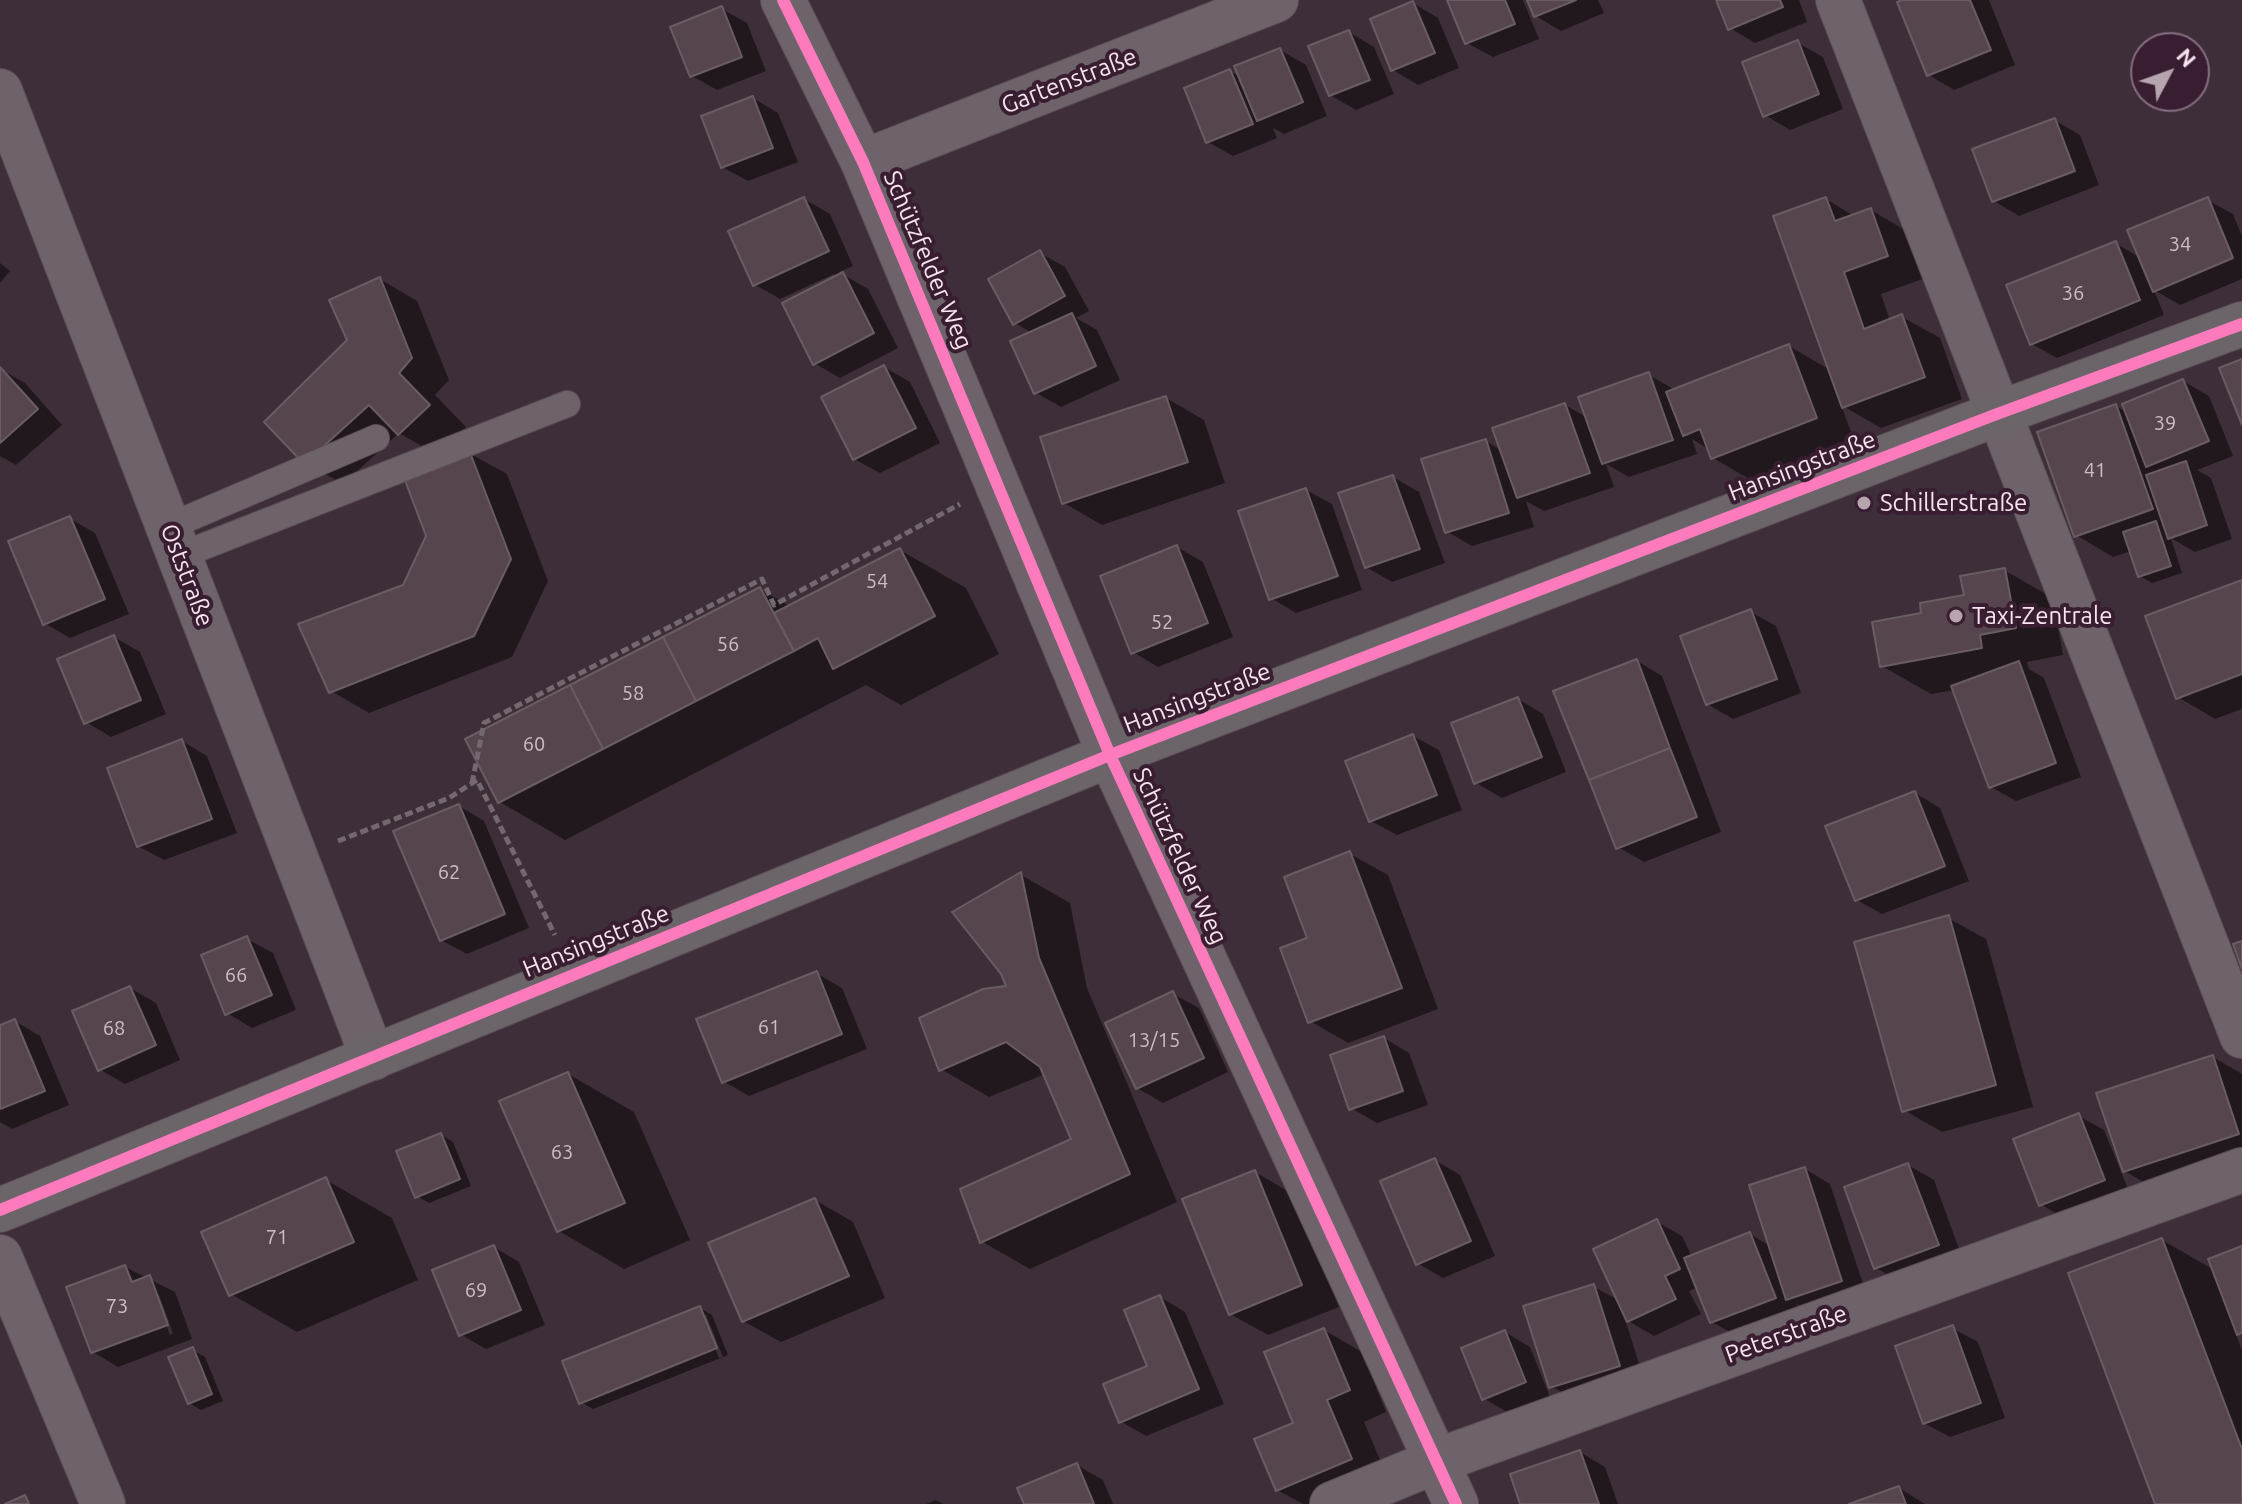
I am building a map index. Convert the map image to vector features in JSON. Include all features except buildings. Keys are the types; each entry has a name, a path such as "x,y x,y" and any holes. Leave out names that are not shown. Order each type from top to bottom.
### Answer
{"street":[{"name":"Schützfelder Weg","path":"783,0 863,162 1110,755 1456,1504"},
{"name":"Gartenstraße","path":"863,162 1276,0"},
{"path":"1838,0 2242,1036"},
{"name":"Oststraße","path":"0,91 373,1058"},
{"name":"Hansingstraße","path":"0,1210 1110,755 1997,414 2242,324"},
{"name":"Peterstraße","path":"1332,1504 1434,1462 2242,1170"},
{"path":"0,1257 103,1504"}],"lane":[{"path":"174,541 567,404"},
{"path":"174,541 376,438"}],"path":[{"path":"472,783 484,723 762,579 774,605 997,485"},
{"path":"296,858 449,798 477,780 574,974"}],"cycle path":[{"path":"783,0 863,162 1110,755 1456,1504"},
{"path":"0,1210 1110,755 1997,414 2242,324"}],"place":[{"name":"Schillerstraße","path":"1864,503"},
{"name":"Taxi-Zentrale","path":"1956,616"}]}
